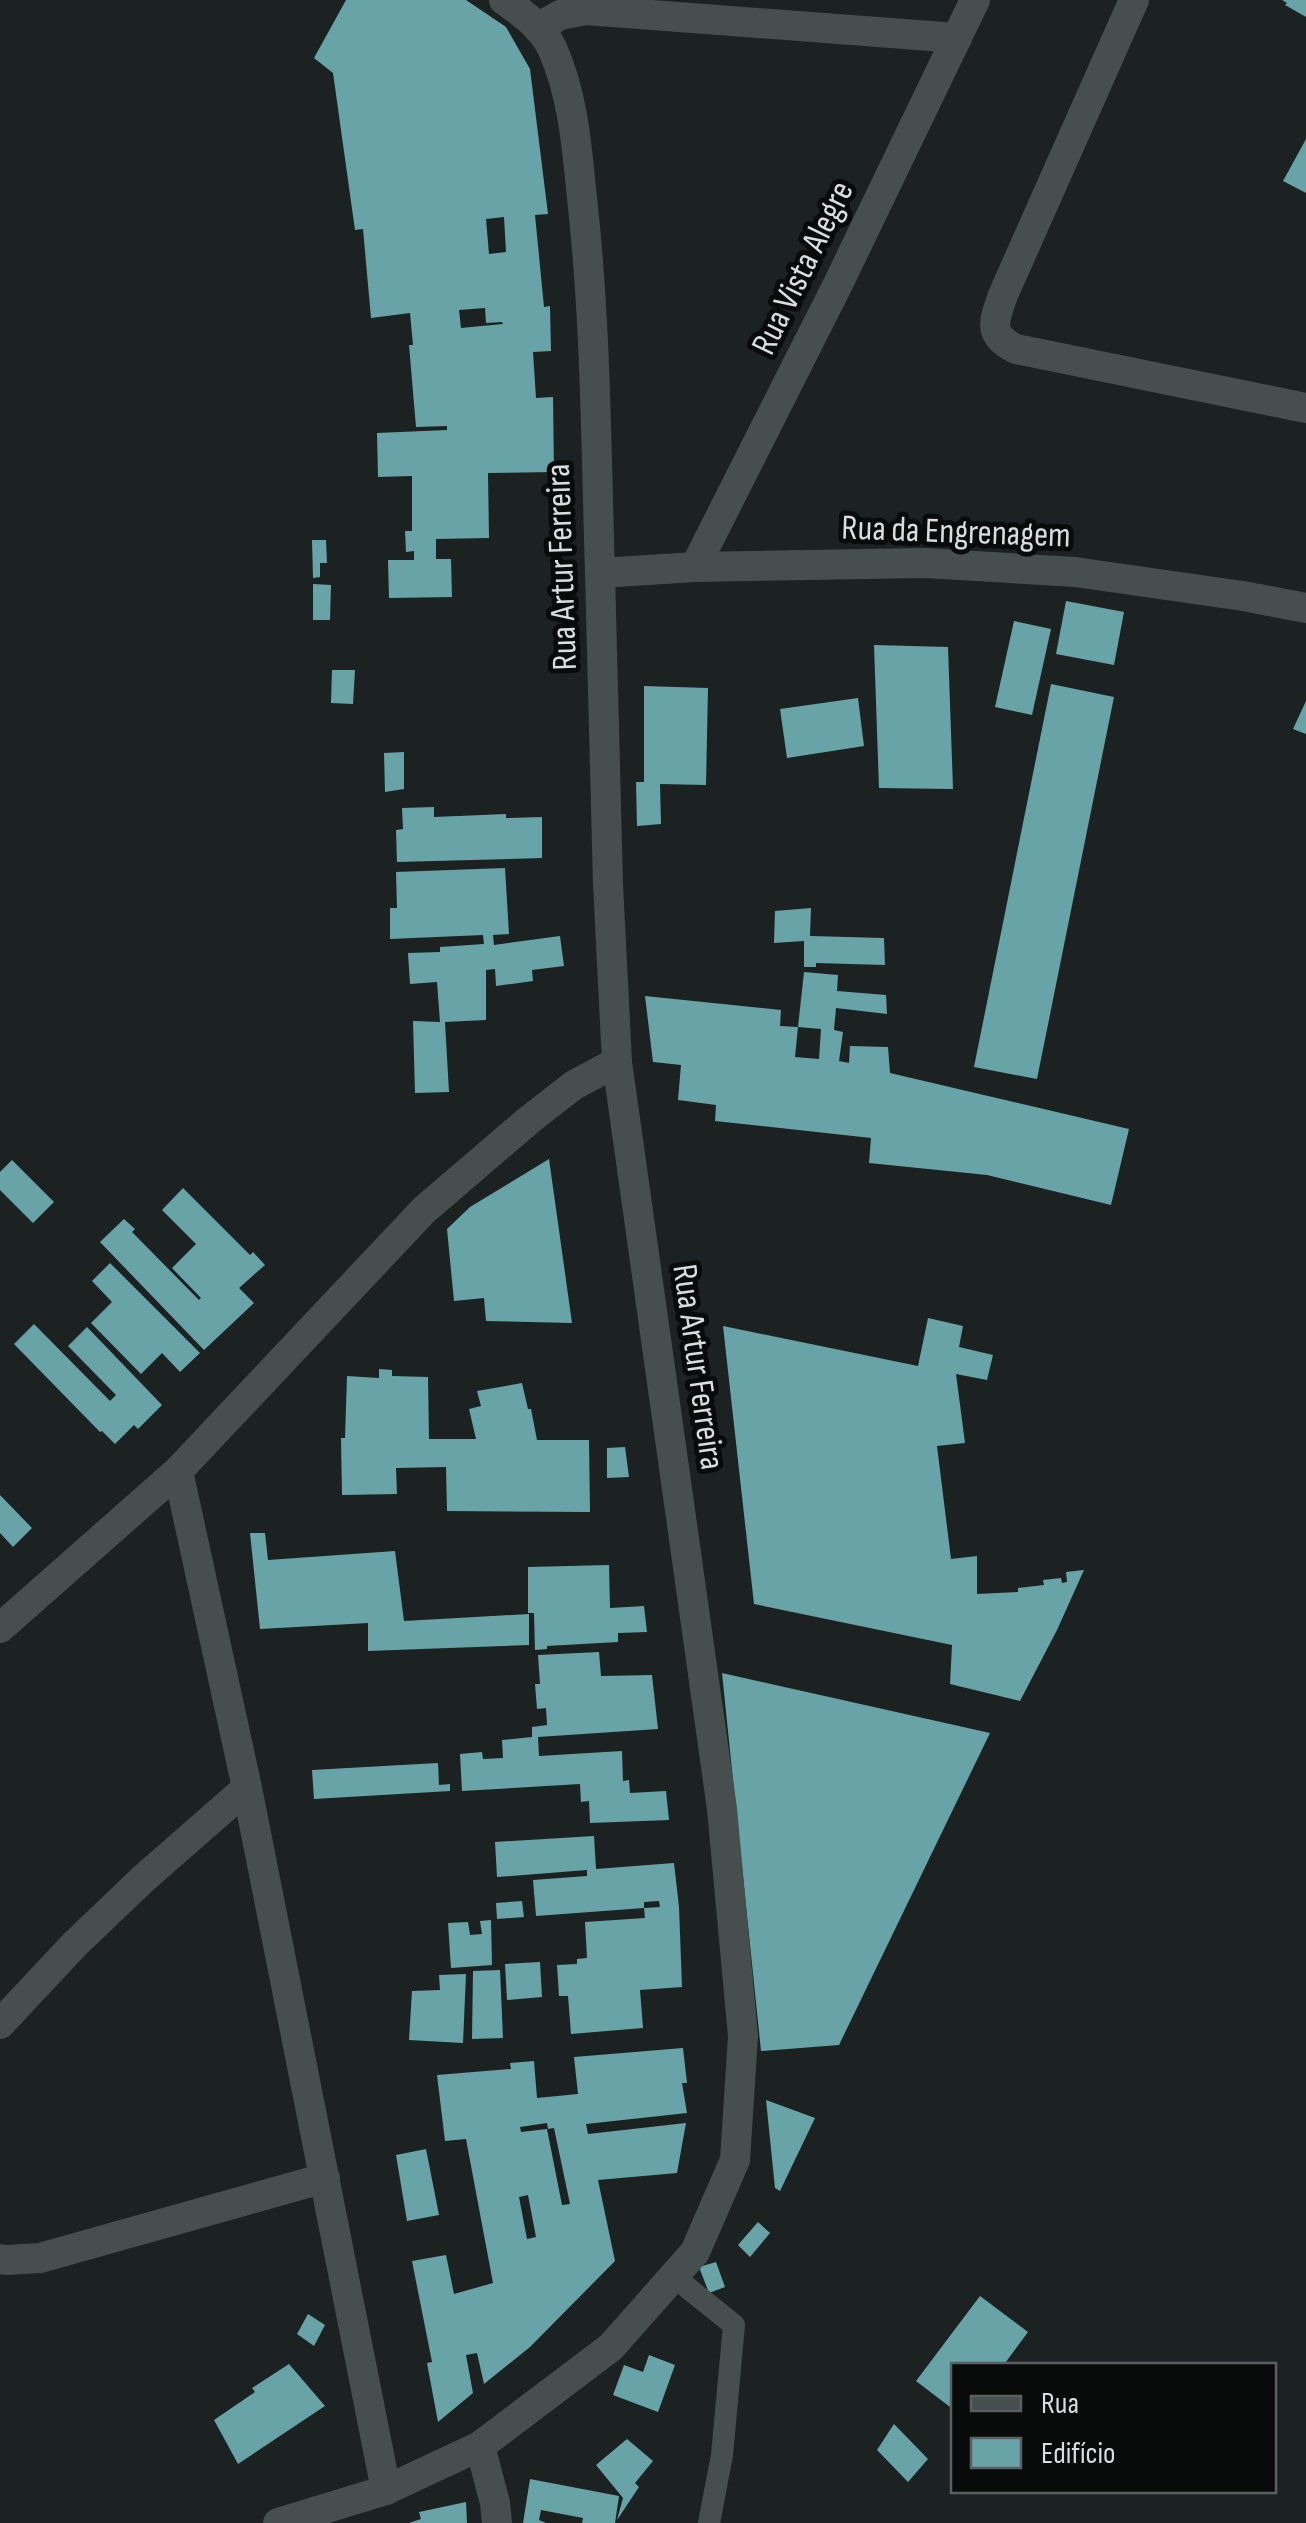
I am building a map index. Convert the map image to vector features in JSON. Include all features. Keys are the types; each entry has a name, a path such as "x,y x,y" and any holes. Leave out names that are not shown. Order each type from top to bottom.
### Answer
{"street":[{"name":"Rua Artur Ferreira","path":"278,2523 386,2490 480,2446 611,2347 694,2252 735,2160 743,2036 722,1808 618,1062 608,884 588,251 581,183 566,92 551,47 538,28 504,0"},
{"name":"Rua Vista Alegre","path":"695,568 975,0"},
{"path":"1134,0 1003,295 995,331 1004,343 1016,349 1306,408"},
{"path":"538,28 560,15 586,10 957,38"},
{"name":"Rua da Engrenagem","path":"600,572 925,563 1075,572 1306,608"},
{"path":"0,1628 178,1471 424,1210 574,1085 618,1062"},
{"path":"178,1471 247,1788 386,2490"},
{"path":"0,2024 143,1879 247,1788"},
{"path":"0,2258 40,2258 325,2178"},
{"path":"480,2446 497,2523"}],"lane":[{"path":"673,2276 734,2325 722,2455 709,2523"}],"building":[{"path":"346,0 466,0 506,27 530,69 548,214 535,215 544,307 550,306 551,351 533,352 536,398 553,397 554,472 488,473 489,538 436,539 436,559 451,559 452,597 389,598 388,560 414,560 414,551 406,552 405,531 412,531 412,476 378,477 377,433 447,430 447,426 416,427 410,313 371,318 363,229 355,230 333,73 314,58","holes":["504,217 506,252 489,254 486,219","485,308 486,323 503,324 461,328 459,310"]},
{"path":"1282,0 1306,0 1306,17 1285,5"},
{"path":"1306,139 1306,193 1283,181"},
{"path":"312,540 326,540 327,563 320,563 320,577 313,578"},
{"path":"313,584 331,585 330,620 313,620"},
{"path":"1066,601 1124,612 1114,665 1056,654"},
{"path":"1014,621 1051,629 1032,715 995,707"},
{"path":"874,645 948,647 953,789 879,788"},
{"path":"332,670 355,670 353,704 331,703"},
{"path":"1051,684 1114,697 1037,1079 974,1067"},
{"path":"644,686 708,688 706,785 660,784 661,824 637,826 636,782 644,782"},
{"path":"858,698 864,746 787,758 780,709"},
{"path":"1306,701 1306,734 1293,729"},
{"path":"404,752 404,789 385,792 384,753"},
{"path":"434,807 434,817 542,817 542,858 397,862 396,830 403,829 402,808"},
{"path":"505,868 509,934 493,935 494,945 560,936 564,966 532,970 533,981 496,986 495,969 486,970 486,1020 445,1022 449,1092 415,1093 413,1021 440,1022 437,982 410,984 408,953 484,944 483,935 390,939 390,908 397,908 396,872"},
{"path":"811,908 810,936 884,938 885,965 816,963 816,967 804,967 804,941 774,943 775,911"},
{"path":"804,972 838,975 837,991 886,995 887,1014 836,1008 834,1030 843,1032 839,1061 849,1063 850,1046 888,1047 890,1073 1129,1129 1111,1205 987,1175 869,1163 871,1138 715,1121 716,1105 678,1100 681,1065 653,1062 645,996 781,1010 780,1026 798,1027","holes":["798,1027 821,1029 819,1059 795,1057"]},
{"path":"549,1159 572,1323 486,1321 484,1298 454,1301 447,1229 470,1207"},
{"path":"12,1160 54,1202 33,1223 0,1190 0,1172"},
{"path":"183,1188 265,1265 239,1288 254,1303 204,1350 100,1242 124,1219 199,1300 172,1268 196,1244 162,1210"},
{"path":"110,1263 200,1353 180,1372 162,1353 141,1374 91,1323 112,1302 92,1281"},
{"path":"928,1318 963,1326 959,1347 993,1355 987,1380 956,1374 965,1443 937,1446 951,1559 977,1556 977,1594 1018,1592 1018,1588 1044,1585 1043,1580 1061,1578 1062,1583 1067,1582 1066,1572 1084,1570 1020,1701 950,1684 952,1645 754,1604 723,1326 918,1366"},
{"path":"34,1324 110,1401 116,1395 68,1346 87,1327 162,1405 138,1429 134,1425 115,1444 14,1344"},
{"path":"379,1369 392,1370 392,1376 428,1377 429,1439 476,1439 469,1409 481,1406 477,1391 522,1383 537,1440 589,1440 590,1512 447,1511 446,1467 396,1468 397,1494 342,1495 341,1438 345,1438 347,1376 379,1378"},
{"path":"625,1447 629,1477 607,1478 607,1448"},
{"path":"0,1495 32,1528 13,1547 0,1533"},
{"path":"250,1533 265,1533 268,1560 395,1551 404,1621 529,1614 529,1645 368,1651 368,1623 260,1629"},
{"path":"609,1565 610,1608 644,1606 647,1632 618,1633 618,1642 535,1650 534,1613 528,1613 528,1567"},
{"path":"599,1652 601,1676 652,1675 658,1729 538,1737 539,1756 622,1751 623,1781 629,1780 630,1793 666,1791 669,1820 590,1823 589,1801 581,1802 580,1784 462,1791 460,1754 482,1752 483,1759 503,1758 502,1740 532,1737 532,1727 547,1725 546,1708 537,1709 538,1655"},
{"path":"722,1673 990,1733 839,2045 761,2051"},
{"path":"438,1763 439,1785 450,1784 450,1791 314,1799 312,1770"},
{"path":"594,1836 596,1869 674,1863 682,1987 640,1990 643,2028 571,2034 568,1996 559,1996 557,1965 577,1964 577,1959 587,1958 585,1922 645,1918 644,1908 536,1916 533,1880 587,1876 587,1870 497,1877 495,1842","holes":["659,1901 660,1907 644,1908 644,1902"]},
{"path":"522,1901 524,1917 497,1919 496,1903"},
{"path":"491,1920 492,1965 451,1968 448,1923 468,1922 470,1935 482,1934 480,1921"},
{"path":"540,1962 542,1997 507,2000 505,1964"},
{"path":"500,1970 503,2038 472,2039 473,1971"},
{"path":"466,1974 463,2043 409,2040 412,1991 440,1990 439,1975"},
{"path":"683,2048 687,2083 682,2083 687,2113 586,2124 588,2134 686,2123 677,2173 598,2180 615,2261 530,2347 484,2384 477,2353 466,2355 473,2393 438,2422 427,2363 432,2362 412,2261 446,2255 454,2294 493,2283 466,2139 445,2141 437,2075 511,2069 510,2063 534,2061 537,2098 578,2094 574,2057","holes":["547,2123 548,2129 554,2128 570,2204 562,2205 547,2129 521,2132 520,2127","528,2195 536,2237 527,2239 519,2197"]},
{"path":"766,2100 815,2118 780,2191 775,2188"},
{"path":"426,2149 439,2215 407,2221 396,2155"},
{"path":"758,2222 770,2233 750,2257 738,2245"},
{"path":"716,2262 725,2287 709,2293 699,2267"},
{"path":"980,2296 1028,2332 1005,2363 951,2363 951,2408 916,2381"},
{"path":"308,2314 325,2325 314,2346 297,2334"},
{"path":"649,2355 675,2365 658,2412 613,2395 624,2365 643,2372"},
{"path":"289,2364 325,2406 238,2464 214,2420"},
{"path":"894,2424 928,2459 908,2482 877,2450"},
{"path":"627,2439 653,2461 635,2483 639,2487 617,2520 623,2498 596,2465"},
{"path":"530,2479 619,2496 615,2523 582,2523 583,2518 541,2510 539,2520 546,2523 523,2523"},
{"path":"466,2502 467,2523 409,2523 421,2519 419,2512"}]}
